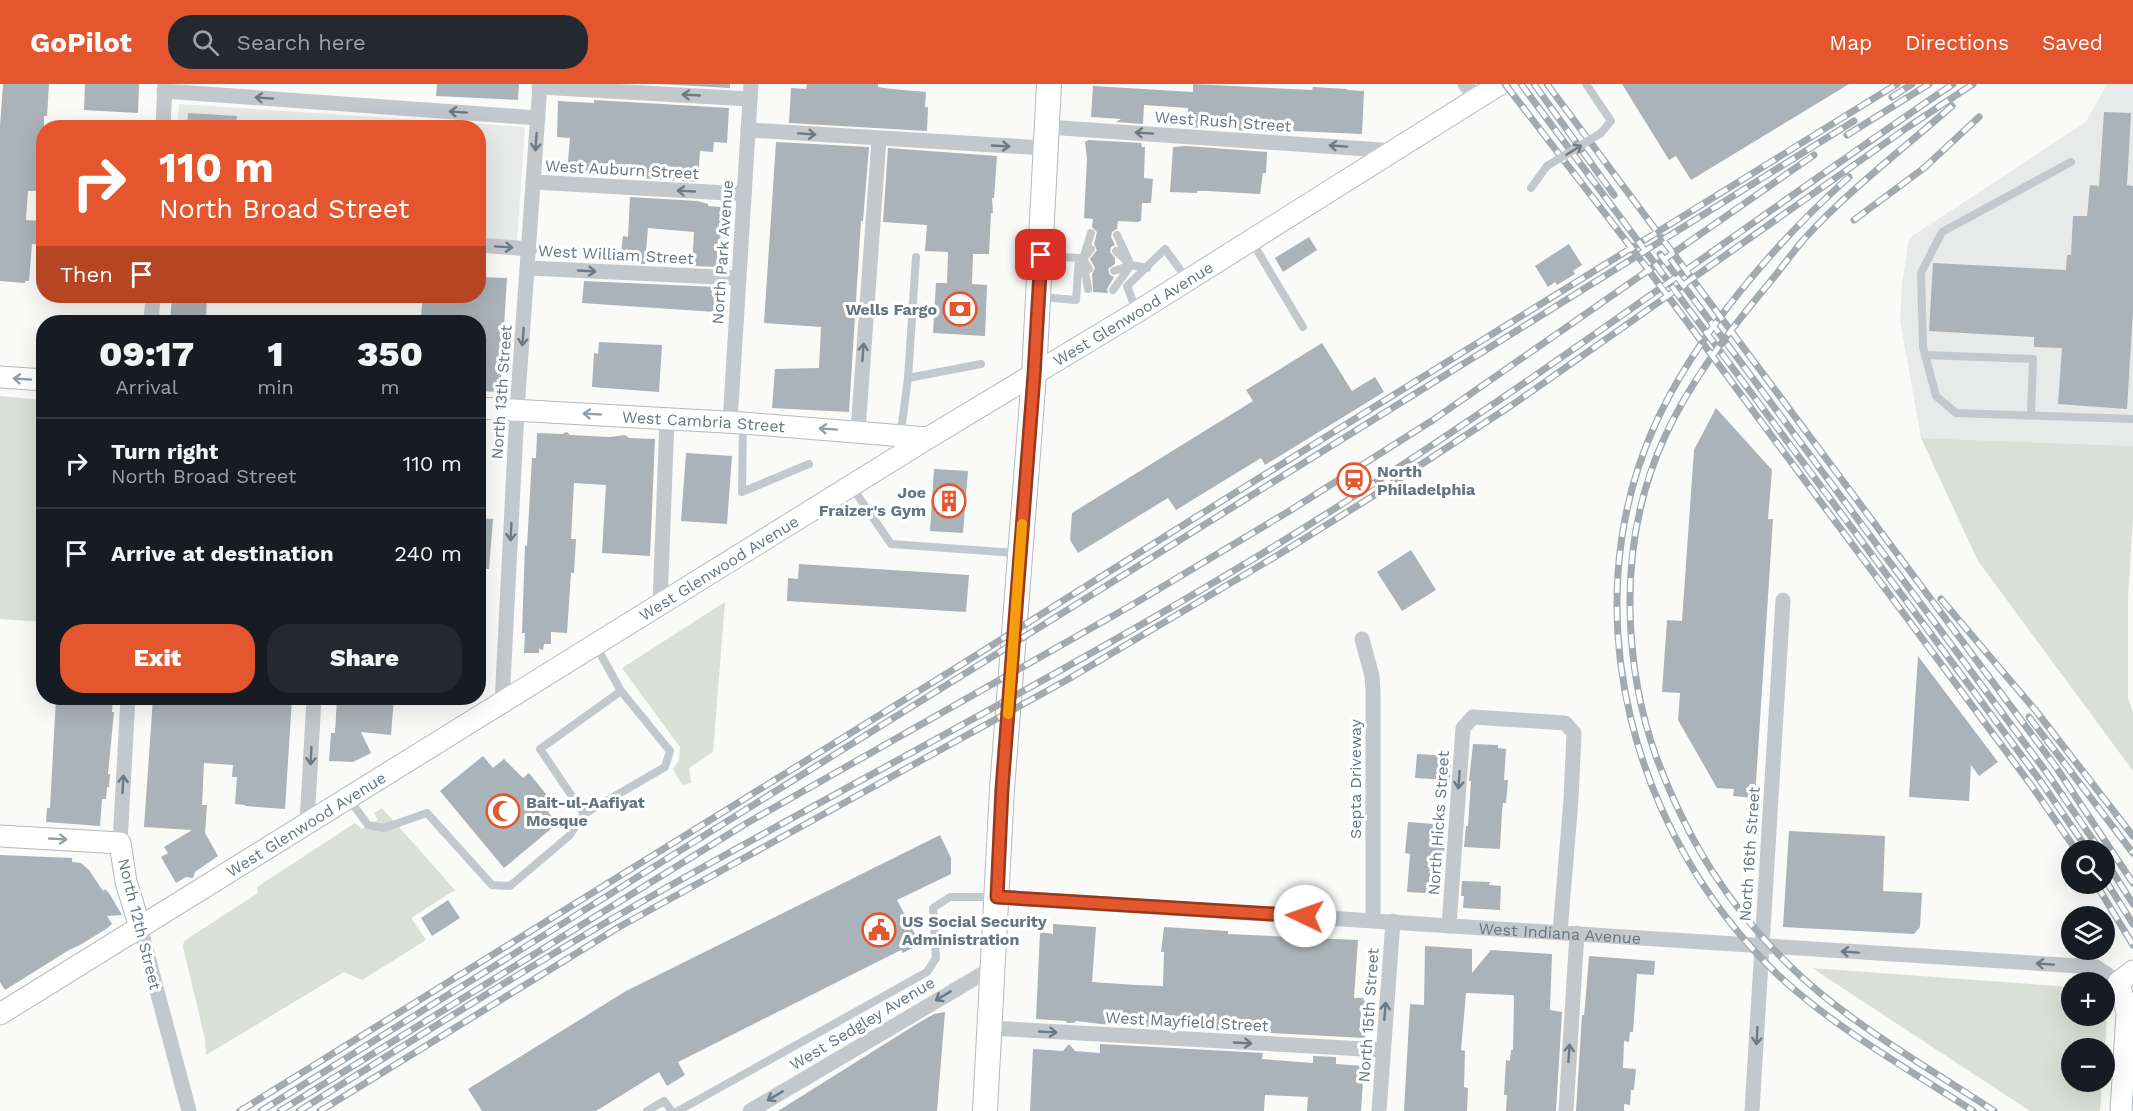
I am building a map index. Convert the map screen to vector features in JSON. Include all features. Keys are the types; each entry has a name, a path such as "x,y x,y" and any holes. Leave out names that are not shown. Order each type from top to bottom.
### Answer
{"main road":[{"path":"985,1111 1002,789 1039,297 1049,84"},
{"name":"West Glenwood Avenue","path":"0,1014 347,797 1396,151 1471,92 1499,85"},
{"path":"0,377 36,379"},
{"name":"West Cambria Street","path":"486,408 736,423 928,438"},
{"path":"0,836 120,843"},
{"name":"North 12th Street","path":"120,843 126,882 140,927"},
{"path":"2121,1111 2127,1013 2126,976"}],"street":[{"path":"539,85 750,91"},
{"name":"North 13th Street","path":"502,703 517,410 530,249 539,85"},
{"path":"163,120 165,87 538,118"},
{"name":"North Park Avenue","path":"736,423 739,278 750,91"},
{"name":"West Rush Street","path":"748,130 879,139 1046,137 1396,151"},
{"path":"858,432 879,139"},
{"name":"West Auburn Street","path":"534,182 744,194"},
{"name":"West William Street","path":"486,246 530,249"},
{"name":"West William Street","path":"528,268 739,278"},
{"path":"660,604 667,419"},
{"name":"North 16th Street","path":"1752,1111 1783,600"},
{"name":"Septa Driveway","path":"1362,639 1372,676 1373,698 1373,920"},
{"name":"North 12th Street","path":"120,843 128,705"},
{"path":"307,823 314,705"},
{"name":"North Hicks Street","path":"1449,926 1463,728 1473,717 1566,723 1574,733 1560,932"},
{"name":"West Indiana Avenue","path":"997,897 2096,967 2126,976"},
{"name":"North 15th Street","path":"1379,1111 1393,921"},
{"name":"North 12th Street","path":"140,927 189,1111"},
{"path":"1566,1111 1577,933"},
{"name":"West Sedgley Avenue","path":"750,1111 994,967"},
{"name":"West Mayfield Street","path":"990,1028 1382,1050"}],"lane":[{"path":"1531,188 1547,166 1601,133 1611,121 1586,84"},
{"path":"2070,162 1942,232 1921,273 1923,346 1936,396 1956,413 2133,419"},
{"path":"1039,297 1076,300 1081,259 1091,233"},
{"path":"1117,235 1131,265"},
{"path":"1251,241 1303,327"},
{"path":"1081,259 1091,249"},
{"path":"1137,312 1127,286 1165,249 1188,280"},
{"path":"1116,251 1131,265"},
{"path":"1041,255 1081,259 1089,270"},
{"path":"894,435 902,424 908,378 916,257"},
{"path":"1081,259 1088,288"},
{"path":"1113,290 1131,265"},
{"path":"1114,272 1131,265 1148,268"},
{"path":"1925,354 2034,359 2031,415"},
{"path":"908,378 981,364"},
{"path":"736,423 742,492 809,464"},
{"path":"851,486 891,544 1020,554"},
{"path":"347,797 368,825 384,828 427,813 492,885 510,886 569,836 584,814 665,767 670,751 621,692 595,645"},
{"path":"584,814 540,749 621,692"},
{"path":"678,1111 927,972 936,958 933,908 950,897 997,897"},
{"path":"647,1111 664,1101 672,1111"}],"shaded area":[{"path":"2107,84 2133,84 2133,446 1921,438 1900,320 1902,283 1909,238 2086,122"},
{"path":"179,104 420,120 178,120"},
{"path":"486,124 525,127 517,242 486,240"},
{"path":"0,396 36,399 36,622 0,619"},
{"path":"1921,438 2133,446 2133,519 2128,597 2128,698 2133,712 2133,771 1978,561"},
{"path":"725,602 713,752 689,768 691,783 682,785 673,769 679,760 680,747 622,668"},
{"path":"382,808 455,890 411,918 426,940 362,980 344,972 206,1055 205,1039 183,947 184,941 258,893 257,887 355,823 362,829 378,820 374,813"},
{"path":"1812,968 2061,986 2061,1026 2106,1026 2106,1038 2061,1038 2061,1092 2101,1092 2100,1111 2030,1111"}],"building":[{"path":"3,84 49,84 47,116 44,116 44,120 36,120 36,191 28,191 26,220 36,221 36,244 32,244 29,281 25,283 0,281 0,126"},
{"path":"85,84 139,84 138,113 84,110"},
{"path":"437,84 519,84 518,100 436,96"},
{"path":"658,84 730,84 730,88"},
{"path":"807,84 878,84 878,87 926,92 927,131 789,123 791,88 806,89"},
{"path":"1193,84 1312,90 1313,87 1364,91 1362,134 1187,127 1188,108 1144,105 1143,124 1116,122 1121,119 1091,117 1093,86 1193,92"},
{"path":"1622,84 1849,84 1691,180 1676,156 1669,160"},
{"path":"594,100 729,108 727,143 714,142 713,152 700,151 698,182 567,173 570,138 557,137 558,101 594,103"},
{"path":"2104,112 2131,113 2127,185 2133,186 2133,311 2127,409 2058,404 2062,348 2034,347 2034,337 1929,331 1933,263 2066,270 2067,255 2071,255 2073,216 2087,216 2090,185 2099,186"},
{"path":"188,113 237,116 237,120 188,120"},
{"path":"1089,140 1141,143 1142,147 1145,147 1144,178 1153,179 1151,203 1142,203 1141,221 1118,221 1117,229 1112,232 1111,237 1115,245 1111,247 1110,252 1115,258 1115,264 1108,269 1110,275 1114,277 1107,289 1108,293 1093,292 1092,274 1095,268 1090,259 1097,250 1094,244 1097,232 1092,227 1093,219 1084,218 1087,159 1085,142"},
{"path":"776,142 869,147 863,221 861,221 849,412 772,408 775,369 819,368 821,327 764,323"},
{"path":"1173,147 1267,152 1266,173 1263,173 1260,194 1207,191 1170,192"},
{"path":"888,148 997,156 989,254 973,254 972,284 987,285 985,336 933,333 936,283 947,283 948,252 925,251 927,225 883,222"},
{"path":"630,197 697,201 708,204 708,206 722,207 719,267 692,266 694,232 648,228 645,264 620,263 623,236 628,237"},
{"path":"1309,237 1317,250 1283,272 1275,258"},
{"path":"1569,244 1582,265 1573,271 1575,274 1557,285 1555,282 1548,287 1535,266"},
{"path":"486,277 507,278 500,392 486,391 486,315 421,315 422,303 486,303"},
{"path":"584,281 716,287 715,312 582,303"},
{"path":"171,303 207,303 206,315 171,315"},
{"path":"599,342 662,345 659,392 592,387 594,353 598,354"},
{"path":"1322,343 1352,391 1375,377 1384,392 1265,465 1261,458 1176,510 1168,498 1078,553 1070,540 1072,513 1253,401 1246,390"},
{"path":"1716,408 1772,470 1768,519 1773,519 1755,798 1733,796 1734,789 1717,788 1678,720 1680,693 1662,692 1667,620 1682,621 1694,450"},
{"path":"567,432 570,435 610,437 625,435 629,438 655,439 650,556 602,553 606,485 574,483 571,539 576,539 567,633 551,632 551,644 544,644 543,650 539,649 539,653 524,653 525,633 522,633 525,545 527,546 532,458 536,458 537,433 562,434"},
{"path":"686,453 732,456 727,524 681,521"},
{"name":"Joe Fraizer's Gym","path":"934,469 968,471 963,533 930,531"},
{"path":"486,519 493,519 489,569 486,569"},
{"path":"1411,550 1436,590 1402,611 1377,572"},
{"path":"799,564 969,575 966,612 787,601 788,578 798,579"},
{"path":"1918,656 1998,762 1979,776 1971,765 1969,801 1909,797"},
{"path":"56,705 112,705 109,787 107,787 106,799 102,799 100,826 46,822 47,808 50,808"},
{"path":"153,705 292,705 285,809 235,804 237,777 232,777 233,765 204,763 202,805 207,805 205,833 218,856 195,872 193,878 186,877 176,883 161,857 168,853 164,847 192,830 144,827"},
{"path":"337,705 393,705 391,735 361,732 371,753 353,762 329,761 331,733 335,733"},
{"path":"1473,744 1498,745 1498,748 1506,749 1504,780 1508,780 1506,803 1503,803 1500,849 1464,847 1466,826 1468,826"},
{"path":"1417,754 1451,756 1450,780 1415,778"},
{"name":"Bait-ul-Aafiyat Mosque","path":"483,756 493,768 504,759 523,778 529,773 550,799 545,803 551,809 548,812 558,823 504,868 440,791"},
{"path":"1408,822 1446,825 1441,894 1407,892 1410,854 1405,853"},
{"path":"1789,831 1885,836 1883,891 1922,893 1920,927 1914,934 1783,927"},
{"path":"940,835 951,858 951,874 897,900 920,944 903,953 901,950 678,1062 685,1075 667,1086 659,1072 596,1111 482,1111 468,1089 626,991"},
{"path":"0,855 72,858 72,862 81,863 89,870 103,891 105,889 109,893 122,915 107,916 112,924 106,929 5,990 0,982"},
{"path":"1462,881 1490,882 1489,885 1501,886 1500,910 1463,908"},
{"path":"448,900 460,918 432,936 421,918"},
{"path":"1053,924 1096,927 1092,982 1136,985 1163,986 1164,952 1161,952 1164,927 1228,931 1228,934 1358,940 1354,998 1363,998 1365,1002 1368,1002 1365,1038 1076,1021 1067,1023 1066,1021 1036,1019 1040,932 1053,934"},
{"path":"1425,946 1472,949 1472,973 1491,950 1552,954 1550,1010 1562,1012 1556,1111 1506,1111 1507,1095 1504,1095 1506,1060 1510,1061 1511,1050 1513,1050 1514,997 1513,995 1466,993 1461,1050 1465,1051 1464,1087 1468,1088 1467,1111 1404,1111 1410,1004 1424,1005"},
{"path":"1589,956 1655,961 1654,975 1637,974 1633,1032 1630,1032 1629,1042 1624,1041 1623,1068 1636,1069 1630,1105 1624,1104 1624,1111 1576,1111 1582,1015 1584,1015"},
{"path":"945,1012 937,1111 778,1111 915,1025 934,1014"},
{"path":"1069,1044 1075,1051 1100,1053 1100,1044 1263,1053 1262,1059 1313,1063 1313,1056 1336,1057 1336,1064 1364,1066 1361,1111 1307,1111 1308,1097 1265,1095 1264,1111 1030,1111 1033,1049 1063,1051"}],"railway":[{"path":"1505,84 1647,268 2031,785 2069,840"},
{"path":"1521,84 2039,779 2081,840"},
{"path":"1534,84 1614,195"},
{"path":"1547,84 2056,767 2133,883"},
{"path":"240,1111 1897,84"},
{"path":"1892,97 1912,84"},
{"path":"1847,135 1929,84"},
{"path":"299,1111 613,918 1121,636 1273,547 1446,436 1953,84"},
{"path":"320,1111 619,927 1065,681 1373,496 1515,403 1908,127 1973,84"},
{"path":"1952,106 1858,186 1822,220 1735,325 1708,362 1665,436 1650,475 1638,516 1632,561 1630,609 1634,667 1641,704 1657,759 1696,845 1729,896 1768,944 1837,1007 1994,1111"},
{"path":"1854,220 1924,168 1979,117"},
{"path":"261,1111 1854,121"},
{"path":"280,1111 747,823 1132,605 1291,510 1433,420 1814,155"},
{"path":"1849,177 1793,231 1714,325 1691,359 1654,427 1630,498 1618,572 1619,646 1631,719 1654,790 1686,857 1728,919 1778,975 1800,995 1872,1047 1973,1111"},
{"path":"1660,254 2047,773 2093,840"},
{"path":"1941,599 2036,711 2133,836"},
{"path":"2029,717 2133,853"},
{"path":"2115,875 2133,904"},
{"path":"2102,894 2133,945"},
{"path":"2114,894 2133,924"}],"slow traffic":[{"path":"1008,714 1022,524"}],"place":[{"name":"Wells Fargo","path":"960,309"},
{"name":"North Philadelphia","path":"1354,480"},
{"name":"Joe Fraizer's Gym","path":"949,501"},
{"name":"Bait-ul-Aafiyat Mosque","path":"503,811"},
{"name":"US Social Security Administration","path":"879,930"}],"route":[{"path":"1041,255 1002,789 997,897 1305,916"}]}
